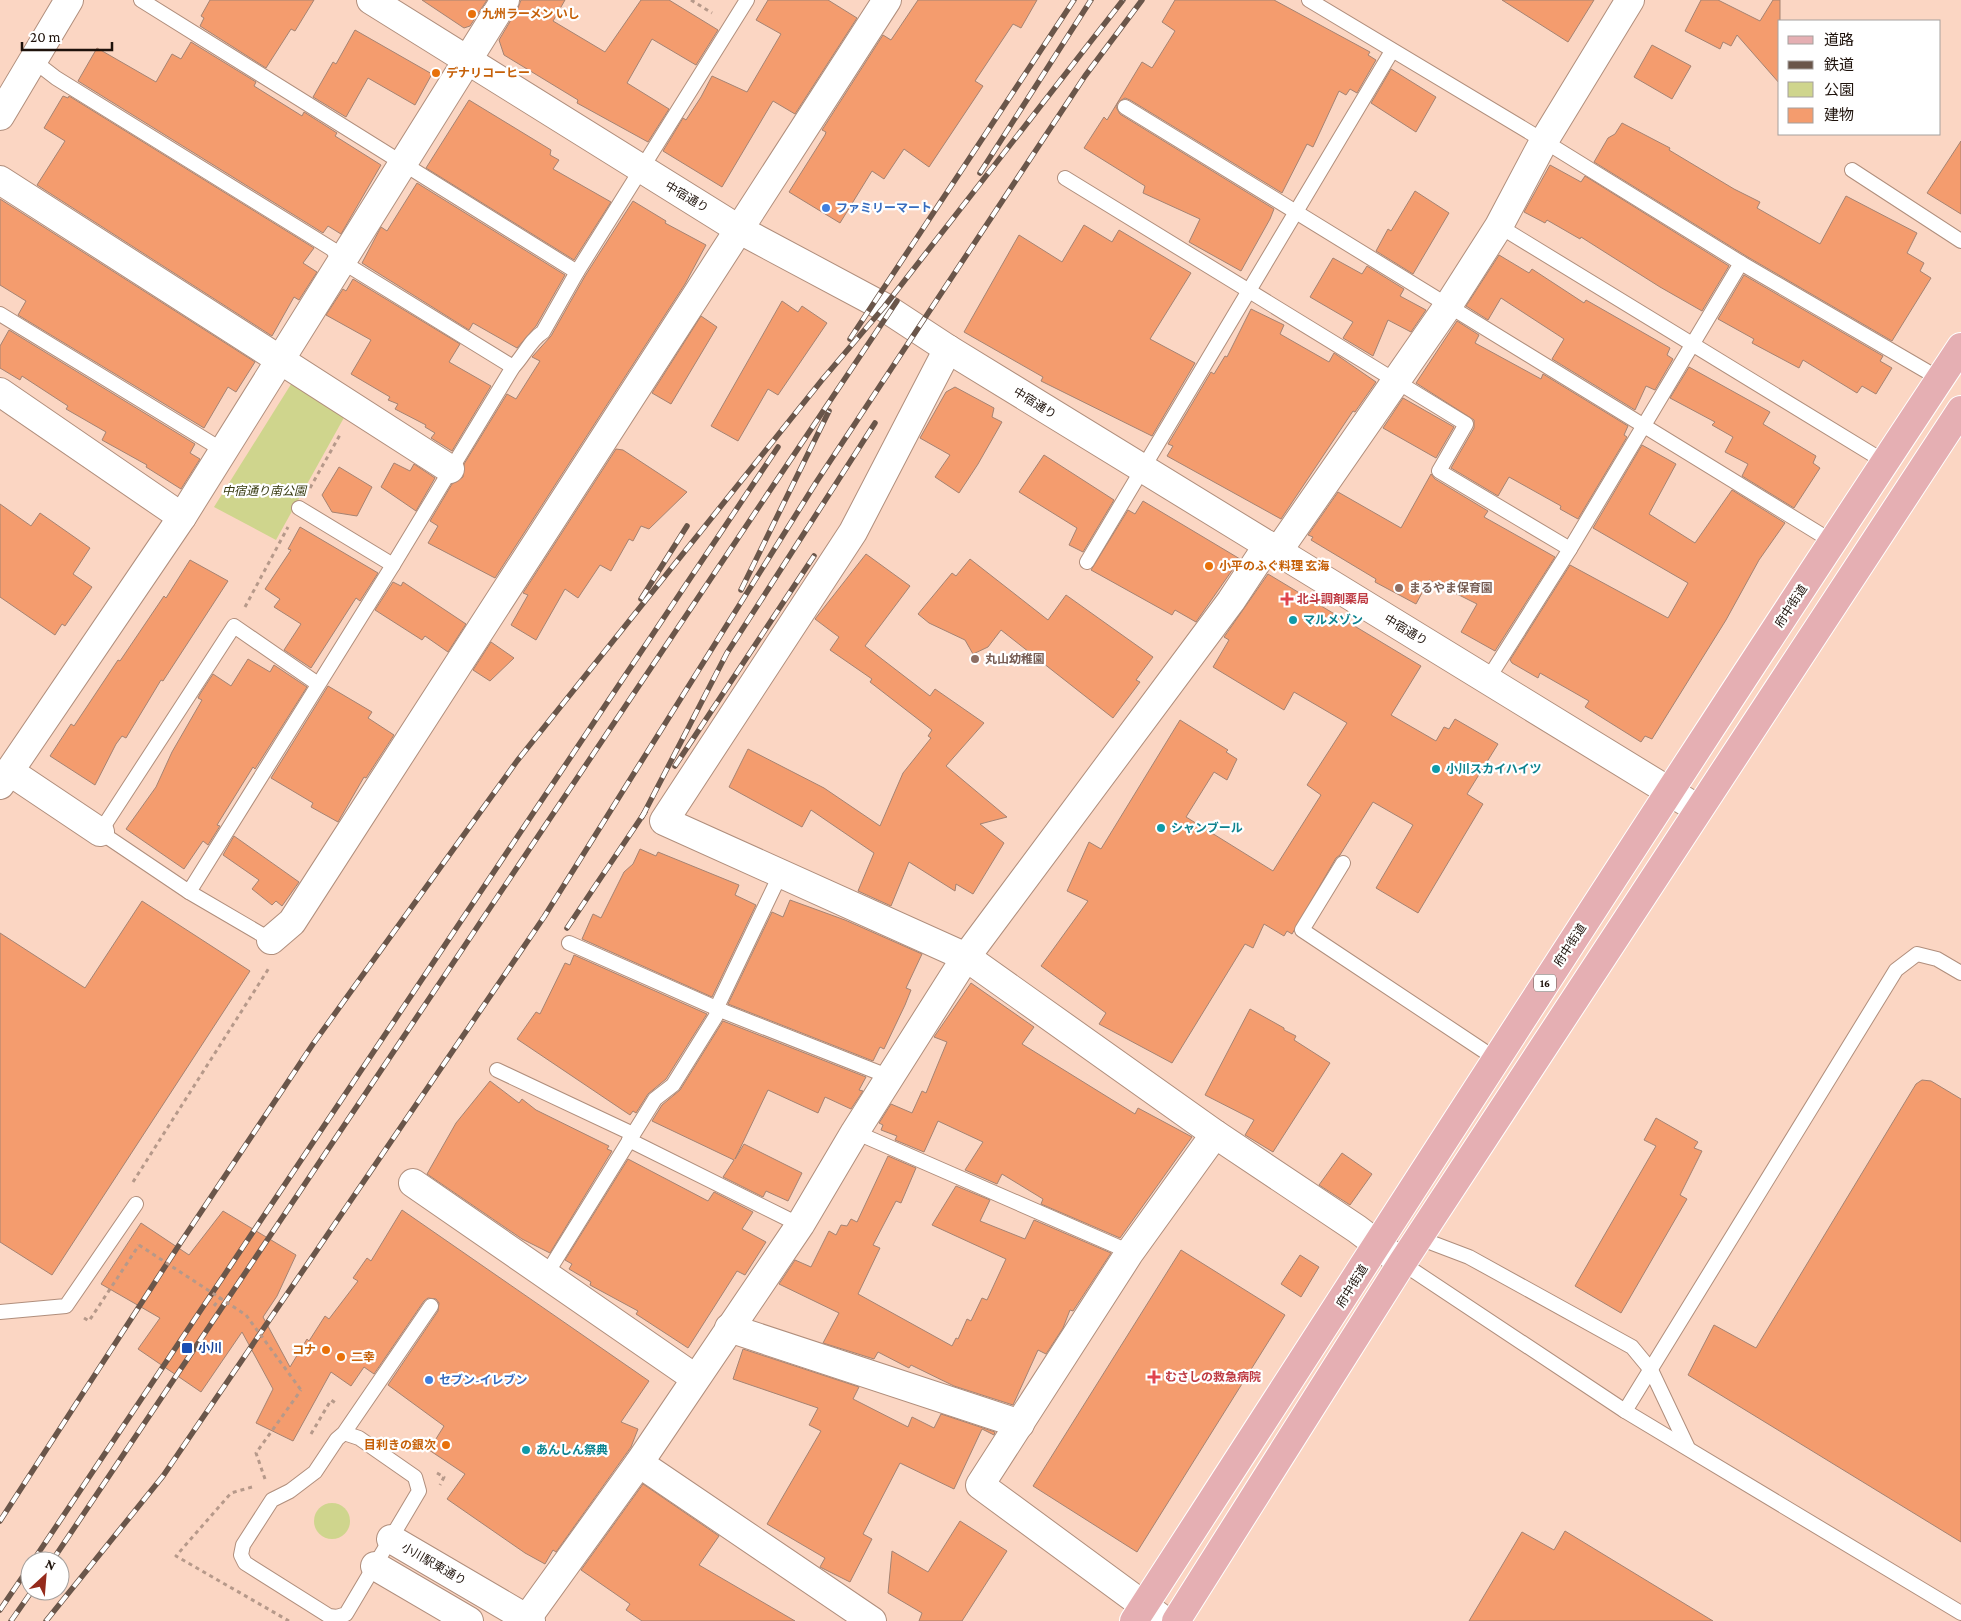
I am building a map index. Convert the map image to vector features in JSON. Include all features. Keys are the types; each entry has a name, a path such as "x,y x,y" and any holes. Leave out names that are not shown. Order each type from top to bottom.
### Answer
{"main road":[{"name":"府中街道","path":"1147,1616 1375,1236 1496,1059 1961,347"},
{"path":"1176,1621 1402,1263 1961,410"}],"street":[{"name":"中宿通り","path":"371,0 740,230 884,307 948,349 1698,809"},
{"path":"100,832 4,778 182,517 505,0"},
{"path":"271,940 292,922 887,0"},
{"path":"527,1620 639,1463 728,1328 800,1225 855,1132 966,957 1230,601 1273,548 1398,380 1499,226 1544,141 1630,0"},
{"path":"0,116 34,61 61,3"},
{"path":"0,180 450,469"},
{"path":"948,349 853,532 664,821 781,872 966,957 1215,1134 1375,1236 1402,1263"},
{"path":"0,392 182,517"},
{"path":"1147,1616 980,1485 1130,1252 1215,1134"},
{"path":"413,1183 695,1378"},
{"path":"1375,1236 1419,1238"},
{"path":"728,1328 1020,1424"},
{"path":"639,1463 872,1621"},
{"name":"小川駅東通り","path":"391,1539 527,1620"},
{"path":"375,1566 469,1621"}],"lane":[{"path":"141,0 576,272"},
{"path":"190,892 394,565 513,367 535,337 543,332 576,272 747,0"},
{"path":"1309,0 1544,141 1741,264 1940,379"},
{"path":"1087,562 1392,51"},
{"path":"34,61 56,78 332,249 342,261 513,367"},
{"path":"1125,107 1448,306 1645,424 1833,542"},
{"path":"1852,170 1961,241"},
{"path":"1065,178 1398,380 1466,424 1439,471 1570,549"},
{"path":"1499,226 1885,462"},
{"path":"1488,679 1570,549 1741,264"},
{"path":"0,314 224,451"},
{"path":"298,508 394,565"},
{"path":"271,940 190,892 100,832 234,626 318,684"},
{"path":"1342,863 1302,930 1496,1059"},
{"path":"546,1276 655,1099 673,1085 716,1016 717,1007 781,872"},
{"path":"570,943 717,1007 890,1077"},
{"path":"1626,1411 1896,970 1917,954 1937,959 1961,974"},
{"path":"497,1070 800,1225"},
{"path":"855,1132 1130,1252"},
{"path":"0,1312 66,1306 136,1204"},
{"path":"1419,1238 1469,1257 1632,1348 1651,1370 1686,1446"},
{"path":"1402,1263 1626,1411 1961,1613"},
{"path":"391,1539 346,1614 337,1617 329,1616 245,1563 242,1555 243,1545 272,1500 315,1472 337,1439 344,1434 431,1306"},
{"name":"小川駅東通り","path":"344,1434 358,1438 415,1478 419,1491 391,1539"}],"path":[{"path":"136,1204 132,1179 280,952 271,940"},
{"path":"98,1308 139,1245 246,1315 301,1390 256,1453 265,1479"},
{"path":"214,1306 221,1297"},
{"path":"307,1440 331,1400 356,1416"},
{"path":"436,1472 444,1478 436,1494"},
{"path":"272,1475 250,1488 231,1493 176,1556 289,1621"}],"green space":[{"name":"中宿通り南公園","path":"293,381 346,414 276,540 214,507"},
{"path":"332,1503 339,1504 345,1508 349,1514 349,1528 345,1534 339,1538 332,1539 325,1538 319,1534 315,1528 314,1521 315,1514 319,1508 325,1504"}],"building":[{"path":"210,0 314,0 295,31 291,29 266,68 200,26 204,18 201,16"},
{"path":"422,0 487,0 470,26 464,28"},
{"path":"521,0 565,0 553,21 605,52 641,0 669,0 718,30 696,65 652,39 627,83 669,109 648,142 577,103 578,100 504,55 499,40"},
{"path":"768,0 828,0 857,18 795,114 773,101 722,187 663,151 683,118 686,120 712,76 747,92 781,34 756,20"},
{"path":"918,0 1037,0 1021,28 1013,24 975,81 983,86 929,167 904,149 884,179 872,171 840,223 789,192 825,135 826,132 822,130 883,35 891,40"},
{"path":"1175,0 1274,0 1370,52 1368,55 1376,60 1357,93 1350,89 1346,95 1339,91 1313,147 1307,144 1282,193 1130,100 1125,98 1118,102 1116,107 1120,114 1274,209 1241,271 1189,242 1200,219 1143,193 1145,186 1084,148 1104,117 1107,120 1142,62 1152,68 1175,31 1162,22"},
{"path":"1502,0 1594,0 1568,42"},
{"path":"1701,0 1718,0 1760,21 1773,0 1780,0 1780,20 1778,20 1778,82 1737,35 1731,46 1723,42 1720,49 1685,31"},
{"path":"355,30 432,74 415,105 368,78 346,117 313,97 333,62 336,64"},
{"path":"191,42 256,82 254,86 302,116 304,112 337,133 335,136 381,165 341,234 328,226 323,233 78,81 97,48 156,82 172,54 181,59"},
{"path":"1652,45 1691,66 1672,99 1634,77"},
{"path":"1391,69 1436,97 1416,132 1371,103"},
{"path":"63,96 68,98 69,96 314,248 303,263 317,272 299,300 294,297 272,336 37,185 65,141 44,128"},
{"path":"469,100 551,150 550,155 559,160 553,169 611,202 574,260 426,168"},
{"path":"1622,123 1670,148 1669,150 1734,189 1760,202 1757,208 1820,244 1846,196 1917,233 1907,253 1924,263 1920,271 1931,278 1892,341 1746,256 1594,162 1608,138 1615,134"},
{"path":"1961,141 1961,214 1927,193"},
{"path":"1550,165 1581,182 1585,176 1729,266 1702,311 1581,237 1580,239 1547,220 1545,223 1524,212"},
{"path":"417,183 565,275 536,326 517,348 473,323 469,330 362,263 381,227 387,231"},
{"path":"1415,191 1449,213 1413,274 1376,251 1388,229 1391,231"},
{"path":"0,199 255,362 236,392 228,387 204,428 18,315 26,301 0,285"},
{"path":"633,201 666,221 665,223 706,245 685,284 495,578 428,543 438,526 430,521 452,484 463,477 464,464 507,394 516,399 540,361 532,357 551,336 585,276"},
{"path":"1084,225 1112,242 1119,230 1191,273 1150,339 1195,363 1152,436 1041,381 1043,377 964,332 1019,235 1062,262"},
{"path":"1499,255 1529,273 1532,269 1584,303 1586,300 1670,348 1667,355 1673,359 1655,390 1646,386 1635,410 1552,359 1564,339 1501,298 1488,320 1466,306"},
{"path":"1333,258 1362,274 1367,266 1404,289 1400,296 1426,310 1411,332 1388,320 1373,356 1343,338 1353,322 1310,297"},
{"path":"1744,275 1883,356 1880,361 1892,368 1876,394 1862,386 1857,393 1803,360 1799,368 1752,343 1754,339 1718,319"},
{"path":"353,279 460,344 449,362 491,386 452,451 431,438 435,433 425,427 426,425 395,409 398,404 388,400 390,397 351,374 371,340 326,315 343,289 346,291"},
{"path":"782,301 798,312 802,306 827,323 778,395 768,389 738,441 711,426"},
{"path":"1251,309 1284,325 1280,334 1329,362 1334,353 1376,382 1355,412 1353,411 1281,519 1167,456 1173,446 1168,444 1211,372 1214,374 1225,356 1227,357"},
{"path":"701,316 717,327 671,404 652,393"},
{"path":"1457,321 1479,335 1475,343 1541,379 1543,374 1628,426 1624,435 1627,437 1578,519 1560,509 1561,506 1509,477 1498,496 1451,468 1474,428 1474,420 1416,383"},
{"path":"9,330 195,444 190,453 200,459 181,489 146,467 147,465 102,440 106,432 66,409 68,406 22,376 20,380 0,368 0,346"},
{"path":"1689,367 1770,412 1763,424 1816,456 1813,463 1820,468 1794,508 1742,476 1748,464 1725,452 1733,437 1712,425 1715,422 1670,398"},
{"path":"955,387 994,408 992,417 1002,422 959,493 935,477 950,455 920,438 946,392"},
{"path":"1403,398 1454,427 1436,458 1383,428"},
{"path":"1642,445 1676,464 1649,514 1695,543 1732,490 1785,523 1759,560 1726,620 1652,739 1645,736 1641,742 1585,707 1589,701 1540,673 1538,678 1510,660 1570,565 1668,618 1688,583 1593,528"},
{"path":"616,449 623,450 687,492 649,529 641,526 633,541 629,539 611,571 600,565 578,598 565,589 536,640 511,625 528,595 523,593"},
{"path":"1044,455 1114,500 1083,552 1069,545 1077,528 1019,492"},
{"path":"394,463 410,471 414,464 435,478 416,511 381,487"},
{"path":"339,467 372,487 357,516 332,512 322,495"},
{"path":"1431,474 1435,479 1488,511 1484,517 1555,557 1495,651 1461,632 1477,604 1429,580 1416,604 1375,582 1376,579 1311,540 1313,537 1308,535 1338,492 1401,528"},
{"path":"1143,501 1240,559 1196,622 1175,610 1172,615 1091,570 1128,510 1135,514"},
{"path":"0,504 31,526 40,513 90,548 73,574 92,587 65,626 62,624 55,635 0,597"},
{"path":"300,527 378,573 360,601 356,598 311,668 284,650 301,624 274,607 280,599 265,589 291,550 288,549"},
{"path":"866,554 910,586 865,646 930,696 935,689 984,723 946,766 1007,817 980,824 1004,843 973,894 956,884 955,891 909,862 891,906 858,891 874,853 811,810 802,827 729,787 748,749 824,788 880,826 903,773 931,738 928,736 932,730 870,682 872,679 830,650 839,637 815,619"},
{"path":"970,559 1048,620 1066,595 1153,657 1136,680 1140,682 1113,718 1001,630 988,647 973,654 965,640 929,623 918,614 952,573 956,576"},
{"path":"190,560 228,581 163,681 161,680 126,738 122,736 116,744 95,785 50,756 71,724 74,726 164,596 166,598"},
{"path":"1268,574 1421,666 1391,715 1436,741 1444,727 1449,729 1455,719 1498,744 1467,794 1483,804 1418,913 1376,888 1413,825 1373,802 1340,855 1336,858 1292,934 1287,931 1284,936 1264,924 1253,948 1245,944 1172,1063 1099,1024 1106,1013 1041,966 1088,901 1067,891 1089,842 1101,849 1180,720 1228,750 1226,752 1237,759 1227,780 1214,772 1186,817 1273,871 1321,795 1307,785 1347,723 1294,692 1284,710 1213,667 1229,640 1224,637"},
{"path":"393,582 401,586 403,582 466,624 448,652 425,636 422,640 375,610"},
{"path":"491,642 514,658 490,681 473,670"},
{"path":"248,659 270,672 274,665 307,687 255,769 253,767 217,825 220,826 208,845 203,841 184,869 126,829 156,787 172,752 202,700 198,698 200,694 213,674 231,686"},
{"path":"328,686 372,712 368,718 394,735 366,778 364,777 338,822 311,807 313,803 271,778"},
{"path":"234,836 299,882 282,906 276,901 272,905 252,889 259,880 223,855"},
{"path":"640,849 656,856 658,852 739,885 735,895 756,905 712,997 582,939 593,914 601,918 624,872 633,864"},
{"path":"790,900 845,920 922,954 906,988 911,990 905,1005 884,1049 880,1047 873,1061 728,1004 772,912 783,917"},
{"path":"142,901 250,971 52,1275 0,1242 0,933 85,988"},
{"path":"574,955 707,1014 666,1079 648,1094 636,1113 633,1111 630,1115 517,1039 536,1012 540,1014 565,963 570,965"},
{"path":"971,983 1034,1027 1022,1044 1135,1114 1138,1108 1192,1137 1120,1238 1041,1204 1043,1199 1002,1174 997,1184 965,1170 983,1142 938,1121 924,1152 895,1140 897,1136 881,1130 883,1125 879,1123 891,1104 912,1113 922,1091 926,1093 947,1042 934,1037"},
{"path":"1250,1009 1296,1036 1294,1040 1330,1063 1273,1152 1245,1135 1254,1120 1205,1095"},
{"path":"723,1021 866,1077 859,1090 863,1091 851,1109 825,1097 818,1113 768,1090 735,1159 744,1144 802,1173 788,1201 766,1191 763,1197 723,1177 734,1160 652,1121 662,1105 680,1090"},
{"path":"1922,1080 1931,1081 1961,1099 1961,1542 1688,1375 1714,1325 1756,1348 1916,1084"},
{"path":"490,1081 519,1103 522,1099 536,1110 609,1146 607,1149 612,1151 550,1253 522,1239 427,1174 456,1123"},
{"path":"1656,1118 1698,1142 1694,1148 1702,1151 1680,1195 1687,1199 1621,1313 1575,1286 1656,1146 1644,1140"},
{"path":"1342,1153 1372,1174 1350,1205 1319,1185"},
{"path":"888,1156 916,1168 901,1203 896,1201 873,1245 880,1248 858,1294 952,1346 956,1338 958,1339 967,1319 971,1321 982,1298 987,1300 1006,1259 932,1225 956,1186 990,1200 980,1221 1025,1239 1034,1220 1111,1253 1073,1311 1070,1310 1063,1328 1046,1354 1038,1350 1013,1405 954,1386 911,1365 909,1368 878,1352 874,1359 823,1343 839,1313 779,1284 795,1260 811,1267 829,1231 836,1235 841,1225 847,1226 851,1219 857,1222"},
{"path":"628,1159 708,1201 714,1192 753,1212 742,1229 766,1242 745,1275 737,1271 688,1348 636,1314 638,1311 590,1285 591,1282 569,1269 572,1264 565,1260"},
{"path":"402,1210 649,1381 621,1422 638,1429 631,1447 556,1552 553,1550 545,1564 525,1553 447,1499 465,1474 429,1450 444,1426 388,1385 438,1311 439,1303 436,1299 428,1298 424,1301 374,1374 364,1367 351,1386 331,1372 293,1441 256,1423 273,1389 242,1332 201,1392 138,1349 160,1318 101,1284 141,1223 189,1255 223,1211 296,1255 277,1296 263,1317 290,1367 307,1339 309,1341 325,1316 329,1319 358,1281 353,1278 367,1258 371,1261"},
{"path":"1181,1250 1285,1315 1137,1552 1033,1486"},
{"path":"1300,1255 1319,1267 1301,1297 1281,1284"},
{"path":"743,1349 859,1387 853,1399 908,1427 912,1417 934,1428 941,1414 995,1432 994,1435 982,1429 954,1489 900,1463 863,1534 872,1539 850,1582 820,1567 825,1558 767,1524 821,1431 809,1425 818,1408 733,1379"},
{"path":"643,1484 719,1536 699,1565 795,1621 642,1621 626,1610 630,1604 581,1570"},
{"path":"960,1521 1007,1551 962,1621 919,1621 922,1613 888,1593 892,1551 928,1572"},
{"path":"1565,1531 1713,1621 1469,1621 1522,1532 1554,1550"}],"railway":[{"path":"850,339 1074,0"},
{"path":"980,173 1091,0"},
{"path":"0,1521 181,1242 313,1044 517,761 822,380 884,307 1123,0"},
{"path":"46,1621 163,1476 544,917 817,481 1085,76 1142,0"},
{"path":"59,1551 897,301"},
{"path":"741,590 829,411"},
{"path":"642,817 727,653 875,423"},
{"path":"40,1551 778,447"},
{"path":"641,599 687,526"},
{"path":"675,766 814,556"},
{"path":"567,928 645,812"},
{"path":"0,1610 20,1581"},
{"path":"11,1621 25,1601"}],"place":[{"name":"九州ラーメン いし","path":"472,14"},
{"name":"デナリコーヒー","path":"436,73"},
{"name":"ファミリーマート","path":"826,208"},
{"name":"小平のふぐ料理 玄海","path":"1209,566"},
{"name":"まるやま保育園","path":"1399,588"},
{"name":"北斗調剤薬局","path":"1287,599"},
{"name":"マルメゾン","path":"1293,620"},
{"name":"丸山幼稚園","path":"975,659"},
{"name":"小川スカイハイツ","path":"1436,769"},
{"name":"シャンブール","path":"1161,828"},
{"name":"小川","path":"187,1348"},
{"name":"コナ","path":"326,1350"},
{"name":"二幸","path":"341,1357"},
{"name":"むさしの救急病院","path":"1154,1377"},
{"name":"セブン-イレブン","path":"429,1380"},
{"name":"目利きの銀次","path":"446,1445"},
{"name":"あんしん祭典","path":"526,1450"}]}
